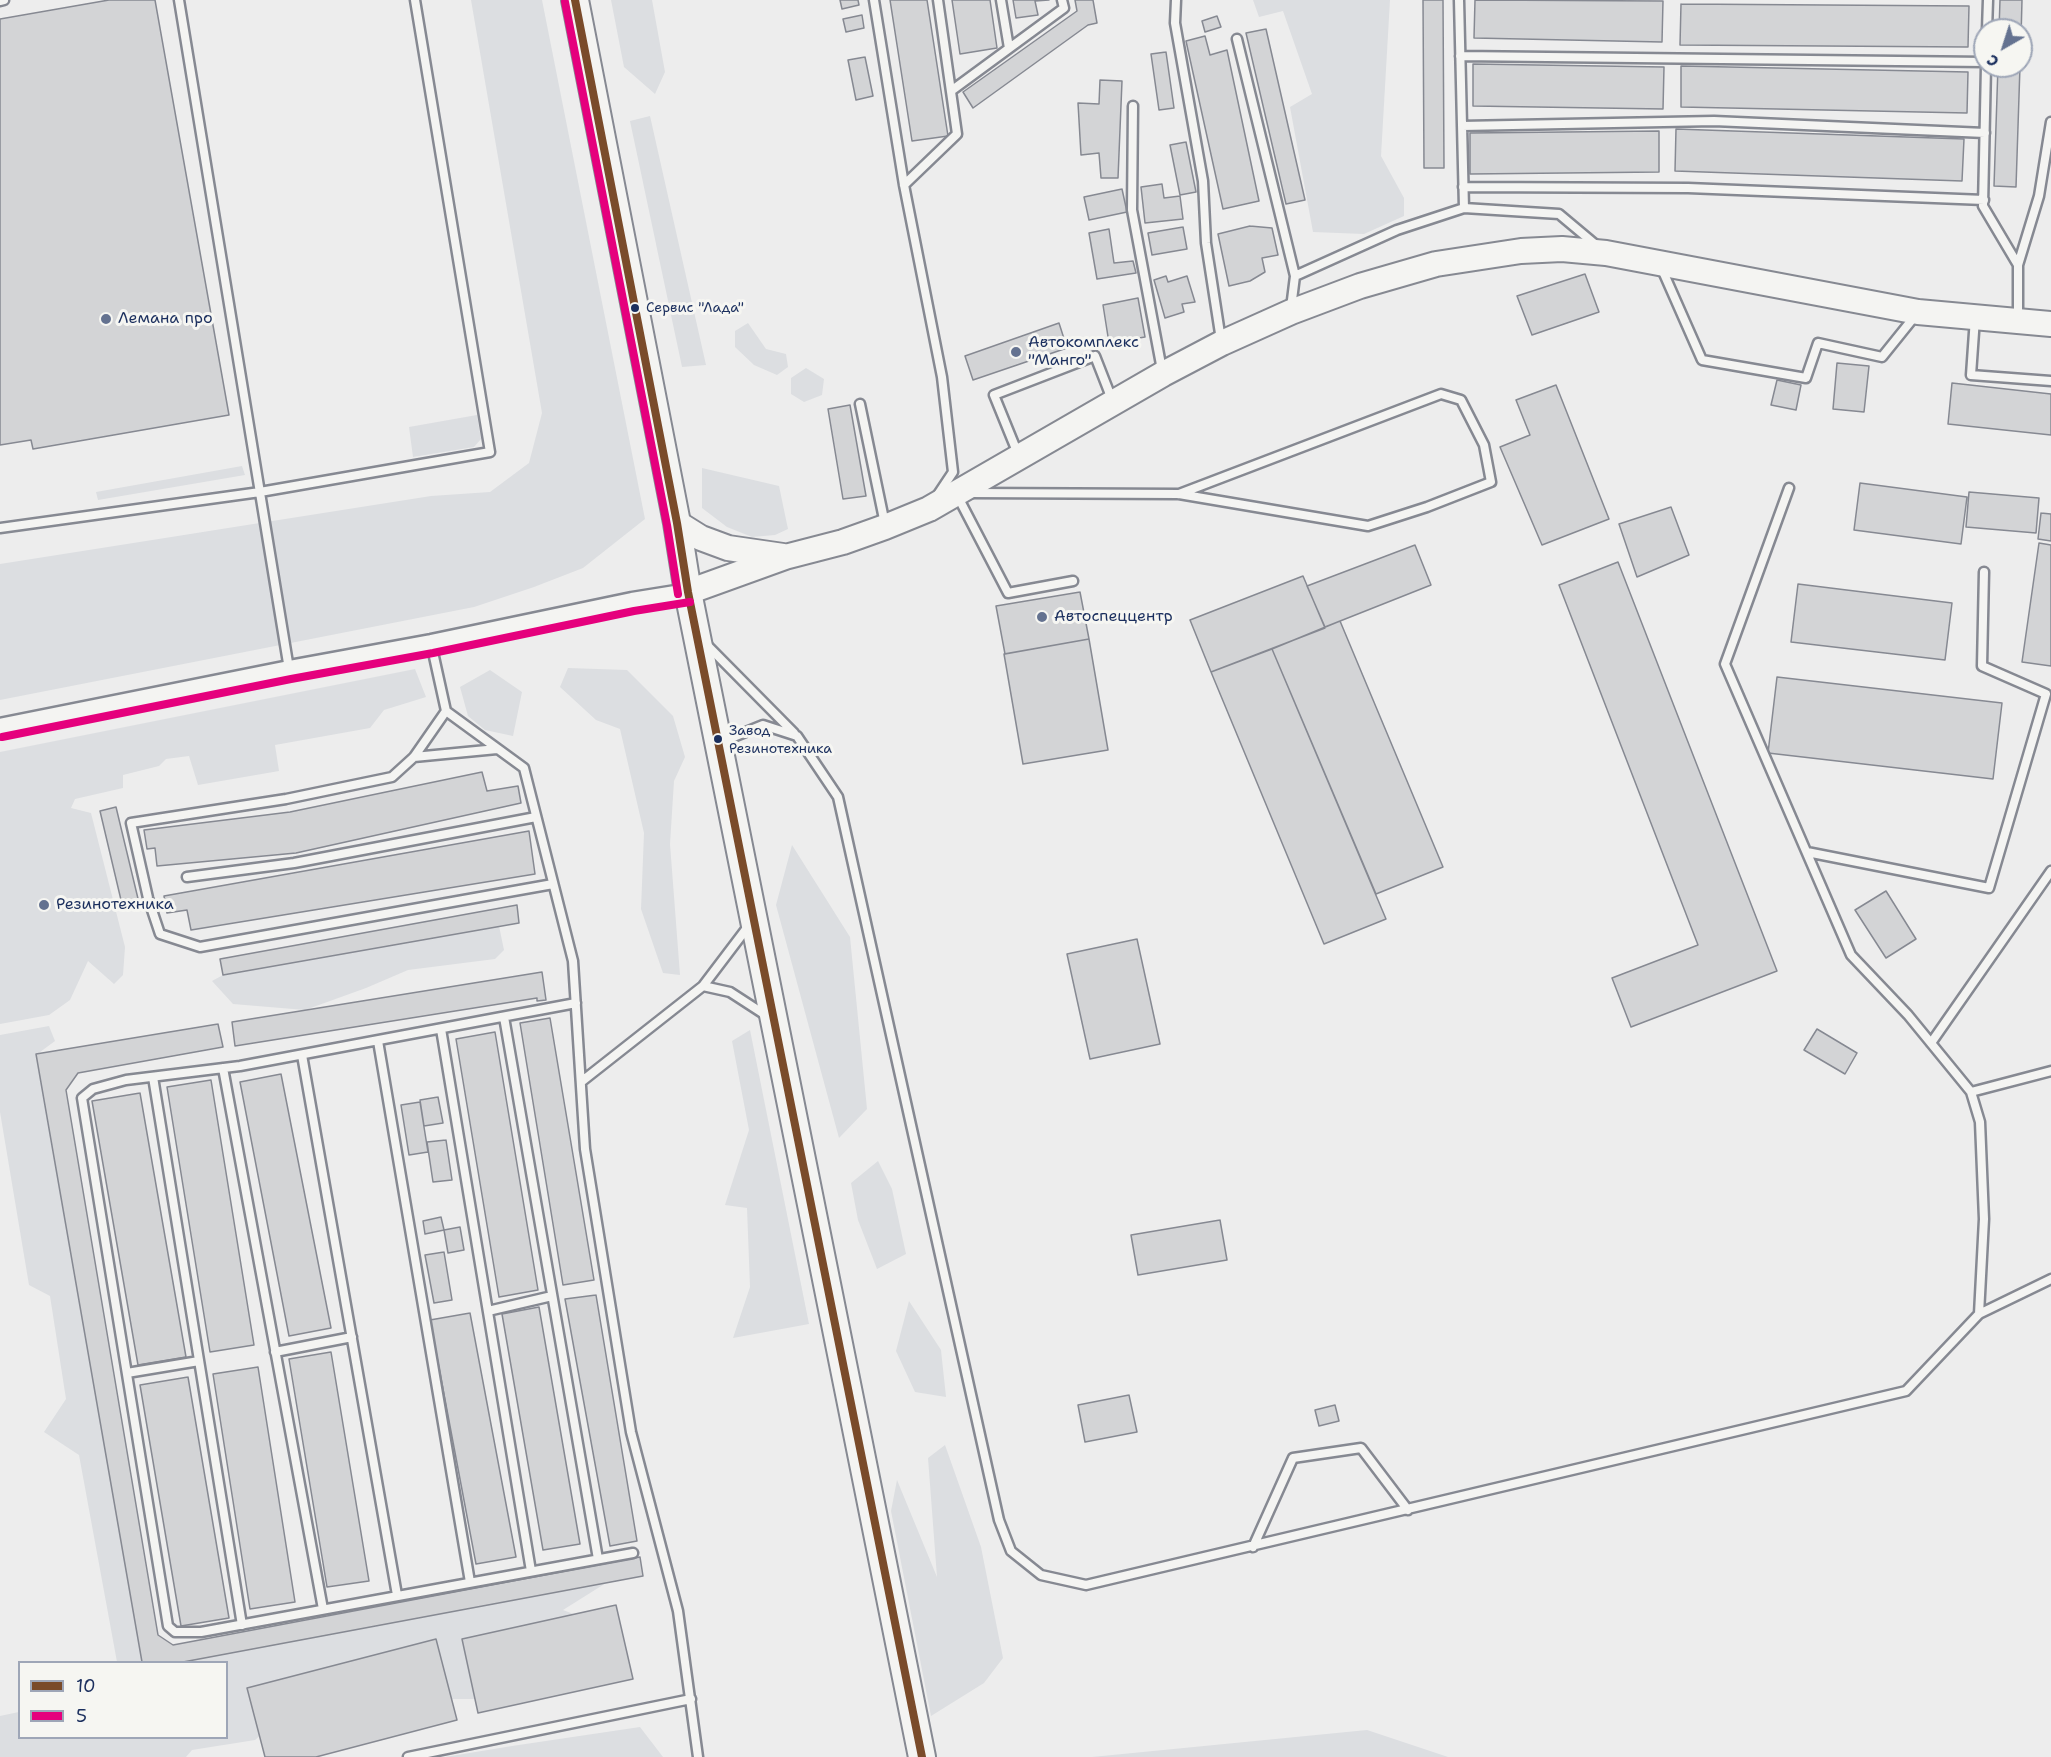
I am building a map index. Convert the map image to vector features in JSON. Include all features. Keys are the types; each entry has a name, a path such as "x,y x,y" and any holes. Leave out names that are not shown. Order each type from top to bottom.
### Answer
{"main road":[{"path":"575,0 677,523 688,592 922,1757"}],"street":[{"path":"0,727 431,643 632,601 688,592 785,557 843,542 929,508 1113,402 1222,343 1291,312 1360,286 1436,264 1521,251 1562,249 1606,254 1918,312 2051,324"},
{"path":"677,523 701,537 728,548 785,557"}],"lane":[{"path":"179,0 289,669"},
{"path":"0,528 260,492 490,452 415,0"},
{"path":"874,0 904,185 942,377 953,472 929,508"},
{"path":"904,185 957,134 938,0"},
{"path":"1001,0 1009,48"},
{"path":"951,91 1064,8 1062,0"},
{"path":"1176,0 1175,22 1203,181 1206,243 1222,343"},
{"path":"1459,0 1464,208"},
{"path":"1987,18 1988,0"},
{"path":"1238,39 1295,276 1291,312"},
{"path":"1460,56 1973,64"},
{"path":"1986,78 1983,206 2018,265"},
{"path":"1133,106 1132,210 1163,374"},
{"path":"1462,126 1714,121 1985,133"},
{"path":"2018,322 2018,265 2039,196 2051,122"},
{"path":"1463,187 1688,188 1984,200"},
{"path":"1295,276 1397,230 1464,208 1559,214 1606,254"},
{"path":"1660,264 1702,360 1806,378 1818,343 1882,357 1918,312"},
{"path":"1975,318 1971,375 2051,381"},
{"path":"1019,456 994,395 1095,356 1113,402"},
{"path":"1074,581 1008,593 956,492 1179,494 1368,526 1427,507 1491,482 1484,445 1461,400 1441,394 1179,494"},
{"path":"860,404 885,527"},
{"path":"1789,488 1725,664 1851,955 1908,1015 1971,1092 1980,1122 1984,1219 1979,1314"},
{"path":"1807,852 1989,888 2046,694 1982,666 1984,572"},
{"path":"698,636 797,736 838,797 999,1520 1011,1551 1041,1575 1086,1585 1906,1391 1979,1314 2051,1279"},
{"path":"431,643 446,711 524,768 573,961 585,1149 631,1432 678,1611 698,1757"},
{"path":"446,711 414,758 392,777 286,799 130,823 148,898 160,934 200,947 554,884"},
{"path":"719,742 763,725 797,736"},
{"path":"414,758 497,749"},
{"path":"187,877 294,863 537,817"},
{"path":"1931,1042 2051,871"},
{"path":"581,1082 703,986 754,918"},
{"path":"703,986 730,993 775,1021"},
{"path":"576,1003 302,1055 126,1080 93,1089 82,1098 168,1626 175,1632 201,1632 633,1553"},
{"path":"504,1017 598,1559"},
{"path":"441,1029 531,1571"},
{"path":"378,1041 470,1582"},
{"path":"302,1055 397,1595"},
{"path":"223,1068 323,1609"},
{"path":"1971,1092 2051,1071"},
{"path":"153,1077 242,1624"},
{"path":"488,1311 552,1296"},
{"path":"275,1352 352,1337"},
{"path":"127,1373 199,1361"},
{"path":"1253,1547 1293,1458 1361,1448 1408,1510"},
{"path":"408,1757 691,1699"}],"shaded area":[{"path":"471,0 542,0 645,519 583,568 474,607 0,700 0,564 431,496 490,492 529,463 542,413"},
{"path":"611,0 652,0 665,72 655,94 624,67"},
{"path":"1253,0 1390,0 1381,156 1404,198 1404,216 1364,234 1313,232 1290,107 1312,94 1283,11 1259,17"},
{"path":"650,116 706,365 682,367 630,121"},
{"path":"748,323 766,349 786,354 788,367 777,375 754,365 735,347 735,331"},
{"path":"806,368 824,379 822,395 804,402 791,394 791,378"},
{"path":"477,415 481,439 474,447 413,457 409,427"},
{"path":"242,466 245,475 98,500 96,492"},
{"path":"702,468 779,486 788,529 775,535 752,537 727,527 702,508"},
{"path":"568,668 627,670 673,716 685,757 674,781 670,844 680,975 663,973 641,909 644,833 620,729 596,720 560,687"},
{"path":"415,669 426,697 384,710 370,728 275,745 279,771 198,785 189,756 166,759 159,766 123,775 123,788 75,799 71,808 91,813 125,947 123,975 114,984 88,961 70,1000 49,1015 0,1024 0,752"},
{"path":"490,670 522,692 513,736 485,730 468,716 460,687"},
{"path":"792,845 850,937 867,1109 839,1138 776,905"},
{"path":"499,926 504,950 495,959 408,970 305,1010 233,1004 212,981 223,975"},
{"path":"49,1026 55,1041 36,1055 142,1661 117,1661 79,1455 44,1432 66,1399 50,1296 29,1285 0,1112 0,1035"},
{"path":"750,1030 809,1324 733,1338 750,1287 747,1208 725,1205 749,1130 732,1041"},
{"path":"878,1161 892,1189 906,1254 877,1269 858,1220 851,1183"},
{"path":"909,1301 941,1350 946,1397 915,1392 896,1351"},
{"path":"945,1445 981,1547 1003,1658 984,1683 931,1716 891,1511 897,1480 937,1577 928,1458"},
{"path":"606,1583 563,1610 597,1623 509,1699 443,1699 277,1721 255,1740 192,1750 186,1757 0,1757 0,1716 18,1712 18,1739 228,1739 228,1661 188,1661"},
{"path":"640,1727 663,1757 445,1757 512,1746"},
{"path":"1367,1730 1448,1757 1092,1757"}],"building":[{"name":"Лемана про","path":"109,0 155,0 229,415 33,449 31,440 0,445 0,19"},
{"path":"840,0 858,0 859,5 842,9"},
{"path":"890,0 927,0 948,136 912,141"},
{"path":"952,0 990,0 997,48 960,54"},
{"path":"1013,0 1049,0 1035,1 1038,15 1016,18"},
{"path":"1075,0 1093,0 1097,23 1088,25 973,108 963,92 1077,11"},
{"path":"1423,0 1443,0 1444,168 1424,168"},
{"path":"1475,0 1663,1 1662,42 1474,38"},
{"path":"2000,0 2022,0 2022,18 1999,18"},
{"path":"1681,4 1969,6 1968,47 1680,45"},
{"path":"862,15 864,28 846,32 843,19"},
{"path":"1217,16 1221,27 1205,32 1202,21"},
{"path":"1266,29 1305,200 1286,204 1246,33"},
{"path":"1205,36 1210,55 1227,50 1259,201 1223,209 1186,41"},
{"path":"1166,52 1174,108 1159,110 1151,54"},
{"path":"865,57 873,96 856,100 848,60"},
{"path":"1473,64 1664,67 1663,109 1473,106"},
{"path":"1681,66 1968,72 1967,113 1681,107"},
{"path":"1998,78 2020,78 2016,187 1994,186"},
{"path":"1100,80 1122,81 1118,178 1101,178 1099,153 1081,155 1078,103 1099,104"},
{"path":"1676,129 1964,139 1962,181 1675,171"},
{"path":"1659,131 1659,172 1470,174 1470,133"},
{"path":"1186,142 1196,192 1180,195 1170,145"},
{"path":"1162,184 1164,198 1180,196 1183,219 1145,223 1141,187"},
{"path":"1122,189 1127,212 1089,220 1084,197"},
{"path":"1250,226 1272,228 1278,255 1262,258 1265,272 1250,281 1229,286 1218,234"},
{"path":"1183,227 1187,249 1152,255 1148,233"},
{"path":"1109,229 1114,263 1133,261 1136,273 1097,279 1089,233"},
{"path":"1585,274 1599,312 1532,335 1517,296"},
{"path":"1166,276 1168,282 1187,276 1195,302 1182,304 1184,312 1165,318 1154,280"},
{"path":"1138,298 1145,337 1109,343 1103,305"},
{"name":"Автокомплекс \"Манго\"","path":"1059,323 1067,348 973,380 965,356"},
{"path":"1837,363 1869,366 1864,412 1833,409"},
{"path":"1777,380 1801,385 1796,410 1771,405"},
{"path":"1952,383 2051,394 2051,435 1948,424"},
{"path":"1556,385 1609,519 1542,545 1500,447 1530,435 1516,400"},
{"path":"850,405 866,496 843,499 828,409"},
{"path":"1860,483 1967,497 1961,544 1854,530"},
{"path":"1969,492 2039,498 2036,533 1966,527"},
{"path":"1671,507 1689,555 1637,577 1619,524"},
{"path":"2041,513 2051,514 2051,541 2038,539"},
{"path":"2039,543 2051,545 2051,666 2022,662"},
{"path":"1415,545 1431,585 1325,627 1307,586"},
{"path":"1618,562 1777,971 1631,1027 1612,978 1698,945 1559,585"},
{"path":"1303,576 1325,628 1211,672 1190,620"},
{"path":"1798,584 1952,603 1945,660 1791,642"},
{"path":"1080,592 1089,639 1005,654 996,606"},
{"path":"1340,621 1443,867 1376,894 1272,649"},
{"path":"1089,639 1108,750 1023,764 1004,654"},
{"path":"1272,649 1386,919 1324,944 1211,672"},
{"path":"1777,677 2002,703 1993,779 1768,753"},
{"path":"482,772 487,791 518,786 521,803 296,853 157,866 155,848 147,849 144,830 290,812"},
{"path":"116,807 140,907 128,909 126,899 121,900 100,811"},
{"path":"529,831 535,874 191,930 187,910 167,913 164,896"},
{"path":"1886,891 1916,939 1886,958 1855,910"},
{"path":"517,905 519,923 223,975 220,959"},
{"path":"1137,939 1160,1044 1090,1059 1067,954"},
{"path":"542,972 546,1000 537,1001 537,998 235,1046 232,1022"},
{"path":"550,1018 594,1280 563,1285 520,1023"},
{"path":"218,1024 223,1047 78,1073 66,1090 158,1635 173,1645 640,1557 643,1576 188,1661 142,1661 36,1054"},
{"path":"1817,1029 1857,1053 1845,1074 1804,1050"},
{"path":"495,1032 538,1290 499,1297 456,1039"},
{"path":"281,1074 331,1328 289,1336 240,1082"},
{"path":"211,1080 254,1345 210,1352 167,1087"},
{"path":"140,1093 186,1357 138,1365 92,1101"},
{"path":"438,1097 443,1123 424,1126 420,1100"},
{"path":"420,1102 428,1152 409,1155 401,1105"},
{"path":"446,1140 452,1180 433,1182 427,1142"},
{"path":"441,1217 444,1230 425,1234 423,1221"},
{"path":"1220,1220 1227,1260 1138,1275 1131,1235"},
{"path":"460,1227 464,1250 448,1253 444,1230"},
{"path":"444,1252 452,1300 434,1303 425,1255"},
{"path":"596,1295 637,1541 610,1546 565,1299"},
{"path":"539,1307 580,1544 543,1550 502,1314"},
{"path":"470,1313 516,1557 476,1564 430,1320"},
{"path":"331,1352 369,1581 327,1587 289,1359"},
{"path":"258,1367 295,1602 250,1609 213,1374"},
{"path":"188,1377 229,1618 181,1626 140,1385"},
{"path":"1129,1395 1137,1432 1085,1442 1078,1405"},
{"path":"1335,1405 1339,1421 1319,1426 1315,1410"},
{"path":"616,1605 633,1679 478,1713 462,1639"},
{"path":"436,1639 457,1720 316,1757 265,1757 247,1688"}],"transit line":[{"name":"10","path":"575,0 677,523 688,592 922,1757"},
{"name":"5","path":"565,2 667,525 678,594"},
{"name":"5","path":"2,737 433,653 634,611 690,602"}],"place":[{"name":"Сервис \"Лада\"","path":"635,308"},
{"name":"Лемана про","path":"106,319"},
{"name":"Автокомплекс \"Манго\"","path":"1016,352"},
{"name":"Автоспеццентр","path":"1042,617"},
{"name":"Завод Резинотехника","path":"718,739"},
{"name":"Резинотехника","path":"44,905"}]}
